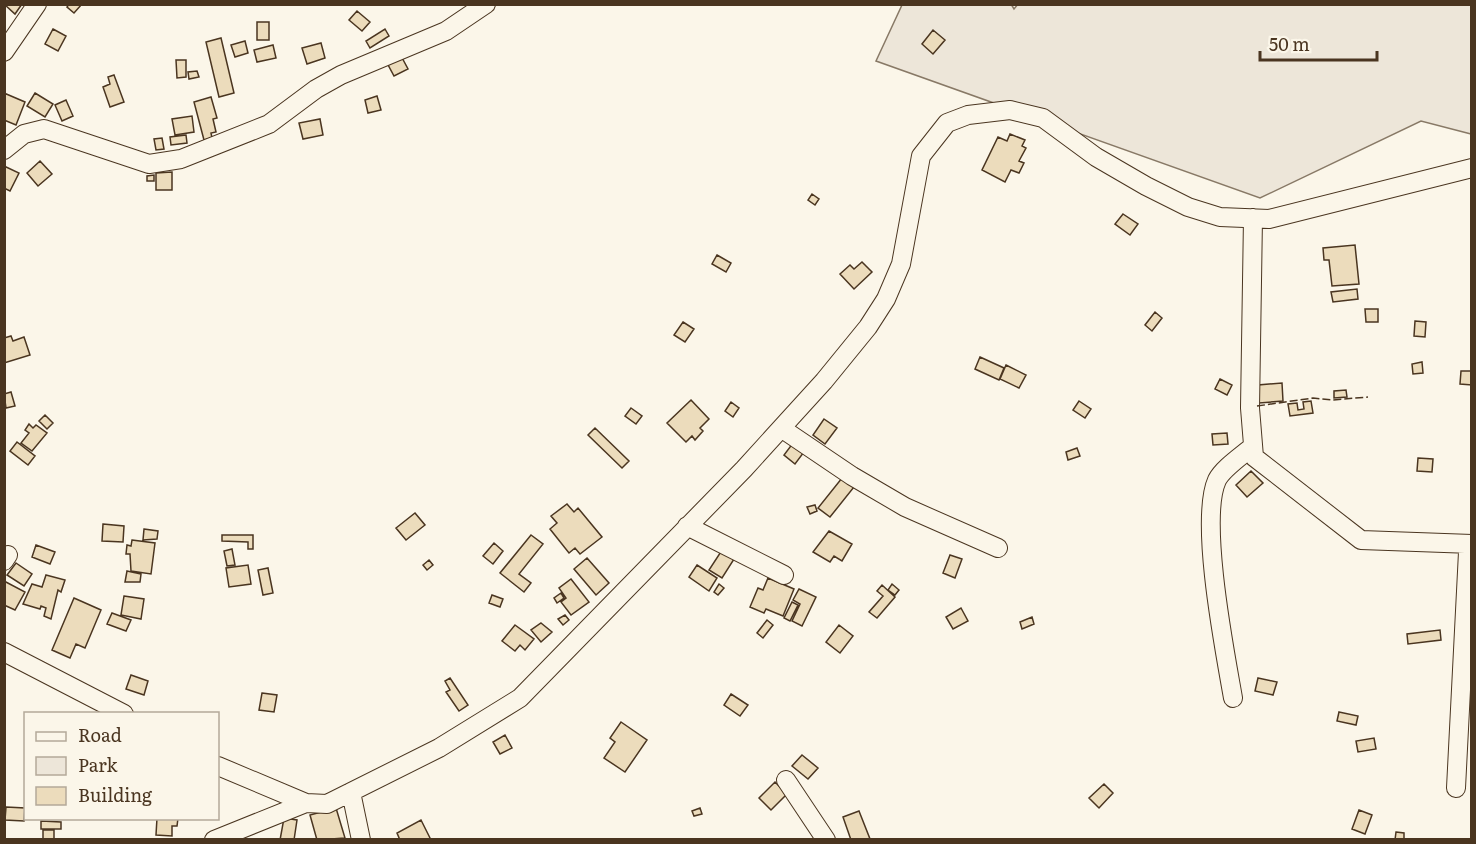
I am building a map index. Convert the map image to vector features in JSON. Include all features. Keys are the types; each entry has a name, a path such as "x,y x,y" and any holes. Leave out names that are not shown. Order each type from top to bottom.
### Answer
{"street":[{"path":"4,52 37,4"},
{"path":"4,150 24,134 44,129 149,164 181,159 269,124 316,89 342,75 446,31 486,4"},
{"path":"219,766 306,803 327,804 439,748 520,698 781,428 824,381 886,298 901,264 921,156 947,123 968,114 1011,110 1043,118 1096,157 1188,207 1220,217 1269,219 1472,168"},
{"path":"1253,218 1250,408 1254,457 1361,540 1472,544 1468,552 1456,788"},
{"path":"781,428 852,476 906,507 998,548"},
{"path":"1233,698 1223,642 1210,518 1217,479 1253,446"},
{"path":"687,526 784,575"},
{"path":"4,652 120,712"},
{"path":"786,780 826,840"},
{"path":"351,792 360,840"},
{"path":"214,840 306,803"}],"green space":[{"path":"1011,4 1014,9 1018,4 1471,5 1471,134 1421,121 1260,198 876,61 902,5"}],"building":[{"path":"4,4 22,4 15,14"},
{"path":"69,4 82,4 74,13 67,7"},
{"path":"357,11 370,22 362,31 349,20"},
{"path":"257,22 269,22 269,40 257,40"},
{"path":"53,29 66,36 58,51 45,44"},
{"path":"385,29 389,36 370,48 366,41"},
{"path":"933,30 945,40 933,54 922,44"},
{"path":"221,38 234,93 219,97 206,42"},
{"path":"245,41 248,53 235,57 231,45"},
{"path":"321,43 325,58 307,64 302,48"},
{"path":"273,45 276,58 257,62 254,50"},
{"path":"400,54 408,69 394,76 386,61"},
{"path":"176,60 186,60 186,77 177,78"},
{"path":"197,71 199,77 189,79 188,72"},
{"path":"114,75 124,102 110,107 103,87 110,84 108,77"},
{"path":"4,93 25,102 16,125 4,120"},
{"path":"35,93 53,104 45,117 27,106"},
{"path":"377,96 381,110 368,113 365,100"},
{"path":"211,97 217,118 213,119 216,132 211,133 212,138 204,140 194,102"},
{"path":"66,100 73,116 62,121 55,105"},
{"path":"192,116 194,132 175,135 172,119"},
{"path":"320,119 323,135 303,139 299,123"},
{"path":"1010,134 1025,140 1022,146 1026,148 1019,161 1024,163 1019,173 1011,170 1005,182 982,170 998,137 1007,141"},
{"path":"186,135 187,143 171,145 170,137"},
{"path":"162,138 164,149 156,150 154,139"},
{"path":"40,161 52,174 38,186 27,173"},
{"path":"4,166 19,173 10,191 4,188"},
{"path":"172,172 172,190 156,190 156,173"},
{"path":"154,175 154,181 147,181 147,176"},
{"path":"812,194 819,199 815,205 808,200"},
{"path":"1123,214 1138,224 1130,235 1115,224"},
{"path":"1355,245 1359,284 1332,286 1329,260 1324,260 1323,248"},
{"path":"717,255 731,263 726,272 712,264"},
{"path":"862,262 872,272 854,289 840,274 850,265 854,269"},
{"path":"1357,289 1358,299 1333,302 1331,292"},
{"path":"1365,309 1378,309 1378,322 1366,322"},
{"path":"1155,312 1162,318 1152,331 1145,325"},
{"path":"1415,321 1426,322 1425,337 1414,336"},
{"path":"683,322 694,329 685,342 674,335"},
{"path":"11,336 13,341 24,337 30,355 4,363 4,338"},
{"path":"980,357 1004,368 999,380 975,369"},
{"path":"1422,362 1423,373 1413,374 1412,364"},
{"path":"1006,365 1026,375 1019,388 1000,379"},
{"path":"1461,371 1472,371 1472,385 1460,384"},
{"path":"1220,379 1232,385 1227,395 1215,389"},
{"path":"1282,383 1283,401 1259,403 1258,385"},
{"path":"1346,390 1347,397 1334,398 1334,391"},
{"path":"11,392 15,406 6,408 4,394"},
{"path":"691,400 709,419 700,428 703,431 695,440 692,436 686,442 667,423"},
{"path":"1079,401 1091,409 1085,418 1073,410"},
{"path":"1311,401 1313,413 1290,416 1288,404 1297,403 1298,410 1304,409 1303,402"},
{"path":"731,402 739,408 733,417 725,411"},
{"path":"631,408 642,416 636,424 625,416"},
{"path":"45,415 53,423 47,429 39,421"},
{"path":"824,419 837,428 825,444 813,435"},
{"path":"29,424 33,428 36,425 47,433 32,451 21,443 29,433 25,430"},
{"path":"595,428 629,461 622,468 588,435"},
{"path":"1227,433 1228,444 1213,445 1212,434"},
{"path":"17,442 35,456 28,465 10,451"},
{"path":"793,443 804,452 795,464 784,455"},
{"path":"1077,448 1080,456 1068,460 1066,452"},
{"path":"1418,458 1433,459 1432,472 1417,471"},
{"path":"1251,471 1263,483 1247,497 1236,485"},
{"path":"846,473 858,482 830,517 818,508"},
{"path":"567,504 574,512 578,508 602,537 580,554 575,548 569,553 550,529 557,523 551,516"},
{"path":"815,505 817,511 810,514 807,507"},
{"path":"415,513 425,525 406,540 396,528"},
{"path":"103,524 124,526 123,542 102,541"},
{"path":"144,529 158,531 157,539 143,540"},
{"path":"829,531 852,544 842,561 834,556 830,562 813,552"},
{"path":"222,535 253,535 253,549 248,549 248,542 222,541"},
{"path":"531,535 543,544 519,574 531,583 524,592 500,573"},
{"path":"132,540 155,543 151,574 131,571 130,554 126,554 127,545 131,546"},
{"path":"494,543 503,551 493,564 483,556"},
{"path":"36,545 55,552 50,564 32,557"},
{"path":"724,547 736,556 722,578 709,570"},
{"path":"232,549 235,565 227,566 224,551"},
{"path":"950,555 962,559 955,578 943,573"},
{"path":"587,558 609,583 596,595 574,569"},
{"path":"429,560 433,565 427,570 423,565"},
{"path":"16,563 32,574 24,586 7,575"},
{"path":"248,565 251,584 229,587 226,568"},
{"path":"697,565 717,578 709,591 689,577"},
{"path":"268,568 273,593 263,595 258,570"},
{"path":"127,571 141,574 140,582 125,582"},
{"path":"46,575 65,580 61,592 58,590 51,619 44,616 46,608 41,606 40,609 23,604 32,584 42,587"},
{"path":"768,578 794,589 783,616 766,609 764,613 750,607 758,588 763,590"},
{"path":"571,579 589,602 571,615 561,602 566,598 559,588"},
{"path":"4,581 25,592 15,610 4,605"},
{"path":"719,584 724,588 718,595 714,592"},
{"path":"892,584 899,590 895,595 888,590"},
{"path":"882,585 895,597 877,618 869,612 883,596 877,591"},
{"path":"799,589 816,597 802,626 792,621 800,604 793,600"},
{"path":"561,593 564,598 557,603 554,598"},
{"path":"492,595 503,599 500,607 489,603"},
{"path":"124,596 144,599 141,619 121,615"},
{"path":"74,598 101,610 85,648 76,644 70,658 52,650"},
{"path":"792,602 798,605 790,621 784,618"},
{"path":"961,608 968,621 953,629 946,617"},
{"path":"112,613 131,620 126,631 107,624"},
{"path":"565,615 569,620 563,625 558,619"},
{"path":"1032,617 1034,624 1022,629 1020,622"},
{"path":"767,620 773,625 763,638 757,633"},
{"path":"541,623 552,632 541,642 531,630"},
{"path":"515,625 534,639 525,650 520,645 515,651 502,641"},
{"path":"839,625 853,636 840,653 826,642"},
{"path":"1440,630 1441,640 1408,644 1407,634"},
{"path":"131,675 148,681 144,695 126,689"},
{"path":"450,678 468,705 459,711 446,692 450,690 445,681"},
{"path":"1258,678 1277,682 1273,695 1255,691"},
{"path":"262,693 277,695 274,712 259,710"},
{"path":"731,694 748,705 740,716 724,705"},
{"path":"1339,712 1358,716 1356,725 1337,721"},
{"path":"621,722 647,740 625,772 604,758 615,742 610,738"},
{"path":"505,735 512,748 500,754 493,742"},
{"path":"1374,738 1376,749 1358,752 1356,741"},
{"path":"802,755 818,768 808,779 792,766"},
{"path":"775,782 787,794 771,810 759,798"},
{"path":"1104,784 1113,793 1099,808 1089,798"},
{"path":"6,807 24,808 24,821 5,820"},
{"path":"336,808 345,838 317,840 310,815"},
{"path":"700,808 702,814 694,816 692,811"},
{"path":"1359,810 1372,815 1365,834 1352,829"},
{"path":"859,811 870,839 868,840 851,840 843,817"},
{"path":"284,818 297,820 294,840 280,840"},
{"path":"157,820 178,820 177,826 172,826 172,836 156,835"},
{"path":"421,820 431,840 400,840 397,833"},
{"path":"41,821 61,822 61,829 41,829"},
{"path":"43,830 54,830 54,840 43,840"},
{"path":"1396,832 1404,833 1404,840 1395,840"}],"fence":[{"path":"1257,406 1313,398 1333,400 1368,397"}]}
